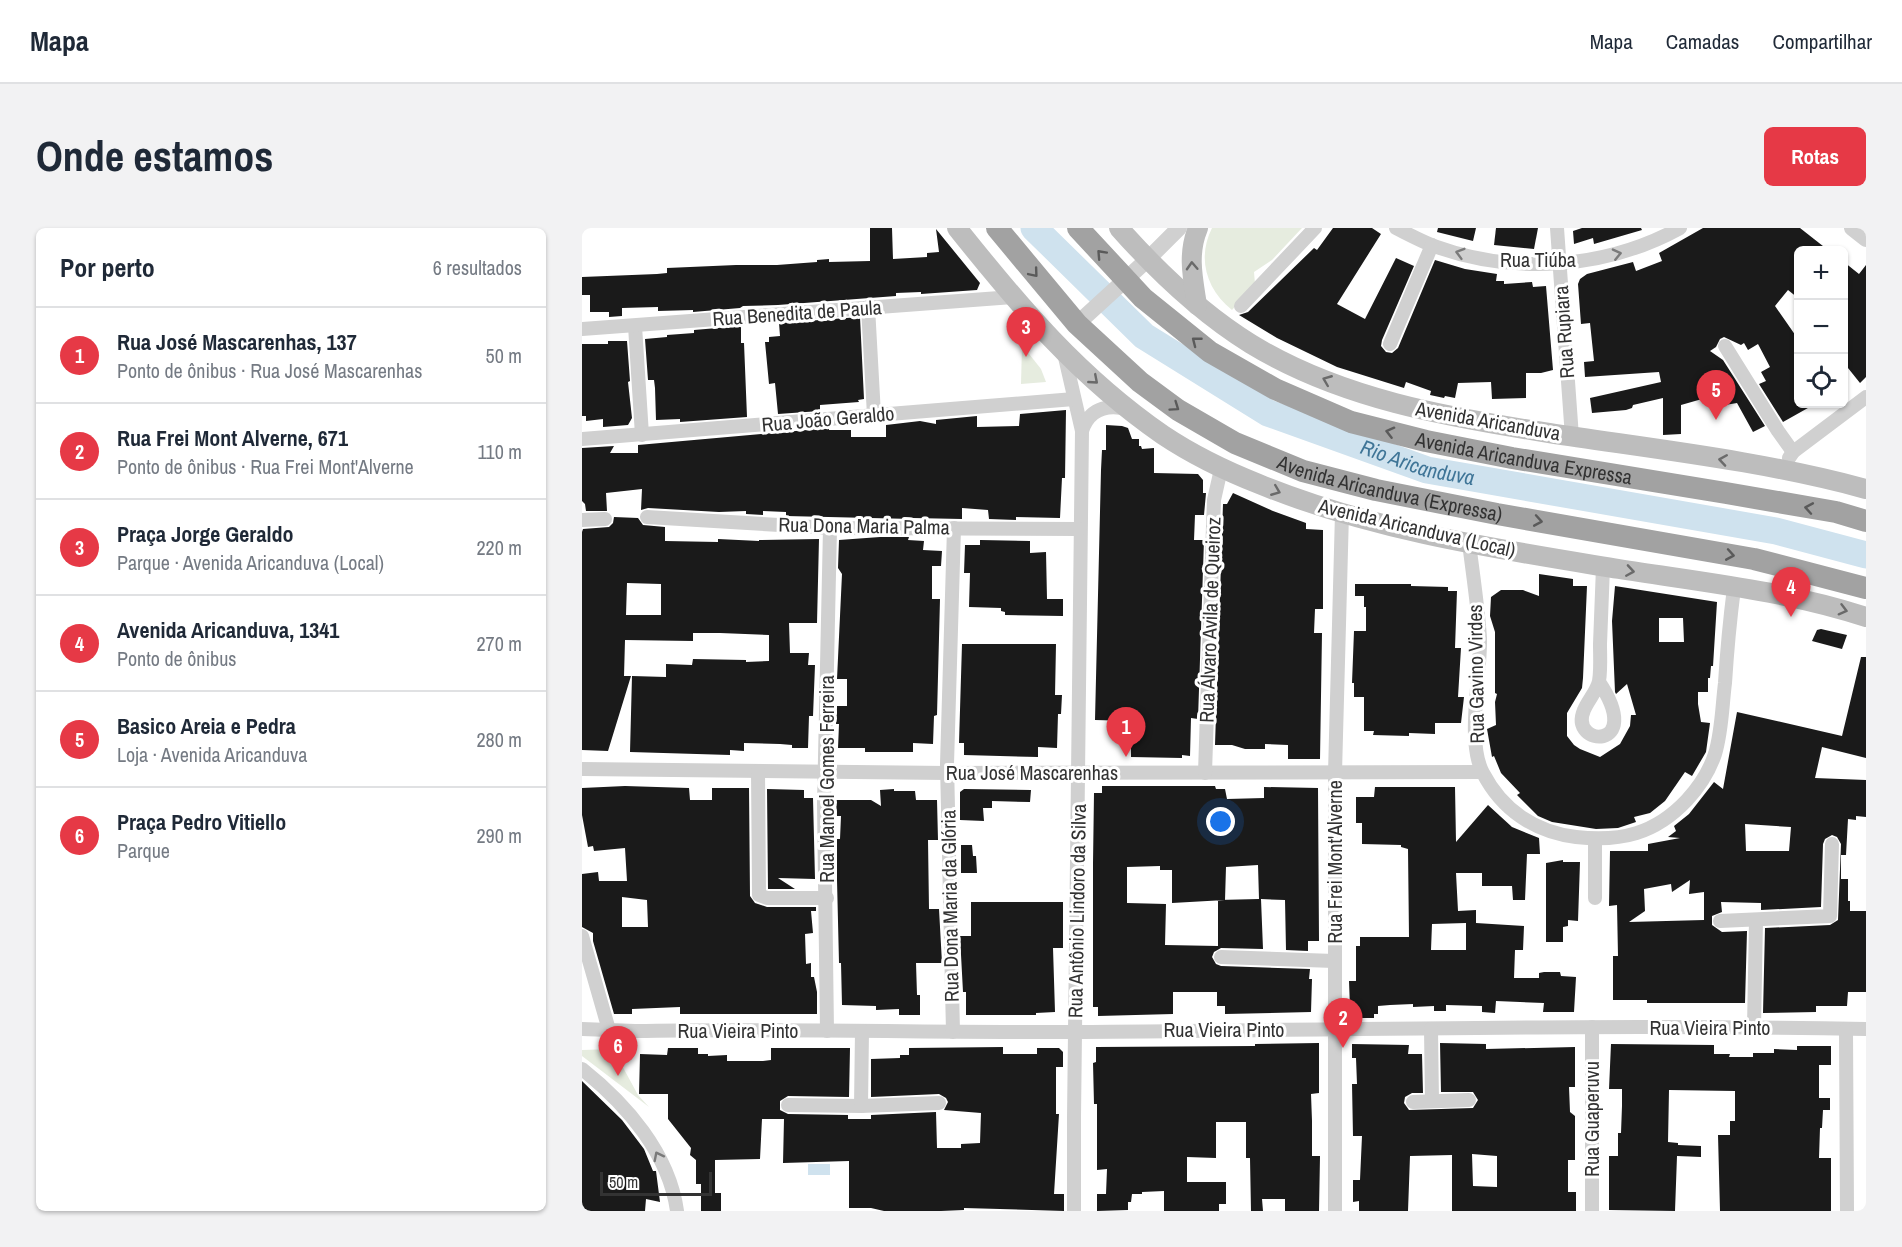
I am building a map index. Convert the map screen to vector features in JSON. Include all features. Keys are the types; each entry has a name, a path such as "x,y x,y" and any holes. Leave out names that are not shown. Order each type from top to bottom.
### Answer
{"highway":[{"name":"Avenida Aricanduva (Expressa)","path":"997,228 1080,321 1140,382 1178,410 1235,443 1303,471 1376,490 1486,512 1754,559 1866,588"},
{"path":"1078,228 1122,283"},
{"name":"Avenida Aricanduva Expressa","path":"1122,283 1210,352 1275,389 1351,422 1426,441 1501,456 1825,510 1866,521"}],"main road":[{"name":"Avenida Aricanduva (Local)","path":"957,228 1013,297 1064,353 1128,410 1166,437 1221,469 1302,502 1398,529 1603,567 1784,596 1866,617"},
{"path":"1119,228 1147,260"},
{"path":"1197,305 1191,251 1198,228"},
{"name":"Avenida Aricanduva","path":"1147,260 1197,305 1250,344 1292,366 1384,400 1491,424 1781,470 1866,489"}],"street":[{"path":"1080,321 1179,228"},
{"path":"1241,306 1315,228"},
{"name":"Rua Tiúba","path":"1396,228 1432,245 1465,255 1491,260 1559,264 1582,262 1626,252 1680,228"},
{"name":"Rua Rupiara","path":"1557,228 1572,436"},
{"path":"1852,228 1866,239"},
{"path":"1390,344 1432,245"},
{"name":"Rua Benedita de Paula","path":"582,330 1013,297"},
{"path":"868,307 874,415"},
{"path":"635,326 642,435"},
{"path":"1725,346 1793,452"},
{"name":"Rua Antônio Lindoro da Silva","path":"1064,353 1082,432 1074,1211"},
{"path":"1781,470 1793,452 1866,397"},
{"name":"Rua João Geraldo","path":"582,439 1074,399"},
{"path":"1082,432 1088,418 1101,409 1115,406 1128,410"},
{"name":"Rua Álvaro Avila de Queiroz","path":"1205,773 1213,526 1221,469"},
{"name":"Rua Frei Mont'Alverne","path":"1335,1211 1335,774 1342,513"},
{"name":"Rua Dona Maria Palma","path":"647,517 830,528 1080,529"},
{"path":"582,520 605,519"},
{"name":"Rua Manoel Gomes Ferreira","path":"827,1031 825,770 830,528"},
{"name":"Rua Dona Maria da Glória","path":"953,1032 947,773 954,528"},
{"name":"Rua Gavino Virdes","path":"1469,543 1480,636 1475,743 1482,772 1510,809 1523,820 1567,836 1595,839 1628,836 1655,826 1674,814 1694,793 1707,774 1719,737 1734,588"},
{"path":"1599,682 1603,567"},
{"name":"Rua José Mascarenhas","path":"582,769 947,773 1482,772"},
{"path":"758,771 759,895 767,898 827,898"},
{"path":"1595,839 1595,898"},
{"path":"1720,921 1830,916 1832,844"},
{"path":"1755,1028 1756,920"},
{"path":"582,936 609,1030"},
{"path":"1221,957 1334,961"},
{"name":"Rua Vieira Pinto","path":"582,1029 953,1032 1592,1027 1866,1029"},
{"name":"Rua Guaperuvu","path":"1592,1027 1592,1211"},
{"path":"1431,1029 1432,1101"},
{"path":"1846,1029 1847,1211"},
{"path":"861,1106 862,1031"},
{"path":"582,1069 612,1094 648,1138 668,1178 677,1211"},
{"path":"1413,1102 1469,1100"},
{"path":"788,1105 861,1106 939,1103"}],"shaded area":[{"path":"1212,228 1302,228 1272,260 1254,272 1255,284 1232,310 1216,293 1207,272 1205,251"},
{"path":"1022,345 1041,369 1046,382 1021,384"},
{"path":"613,1049 638,1095 649,1107 582,1056 582,1050"}],"water":[{"path":"808,1164 830,1164 830,1175 808,1175"}],"building":[{"path":"870,228 892,228 893,259 927,257 927,253 939,252 936,229 980,283 977,290 921,294 921,292 896,293 896,296 743,306 693,312 693,310 658,311 658,307 622,308 622,316 609,317 609,312 590,312 590,295 582,295 582,277 667,273 667,268 777,265 829,259 829,262 870,261"},
{"path":"1333,228 1372,228 1381,234 1337,304 1365,319 1396,258 1414,266 1382,340 1381,346 1386,352 1392,353 1398,348 1435,260 1465,269 1497,274 1496,281 1504,281 1504,284 1532,282 1533,287 1546,286 1553,370 1526,373 1526,398 1492,399 1491,382 1458,383 1455,398 1445,396 1444,398 1430,395 1431,391 1406,382 1404,388 1337,367 1277,338 1239,315 1248,312 1314,248 1317,250"},
{"path":"1438,228 1476,228 1473,241 1437,232"},
{"path":"1496,228 1538,228 1534,249 1494,245"},
{"path":"1582,228 1641,228 1642,230 1594,244 1593,238 1574,244 1573,231"},
{"path":"1703,228 1800,228 1823,246 1794,246 1794,295 1788,290 1775,306 1794,333 1794,408 1808,408 1783,422 1759,384 1766,381 1761,372 1770,367 1758,344 1748,350 1744,343 1741,345 1724,337 1710,351 1723,360 1765,426 1753,432 1737,403 1719,406 1716,395 1681,405 1681,434 1663,435 1663,398 1633,405 1632,408 1626,410 1592,413 1590,398 1661,382 1659,372 1585,377 1584,362 1594,361 1590,323 1581,324 1578,284 1580,279 1587,274 1633,262 1636,271 1662,261 1659,253"},
{"path":"1848,265 1859,274 1866,265 1866,377 1860,383 1848,368"},
{"path":"860,317 864,399 858,400 859,402 820,405 820,411 778,414 775,383 769,384 765,342 769,342 769,337 780,336 779,323"},
{"path":"741,326 741,343 744,343 747,417 680,422 680,419 656,420 654,380 648,380 645,339 694,333 694,330"},
{"path":"608,341 627,341 632,418 628,425 603,427 603,419 586,421 586,416 582,416 582,344 608,344"},
{"path":"1066,410 1065,478 1062,478 1060,518 989,519 988,510 962,508 962,519 786,516 786,512 763,511 763,515 746,514 746,511 719,512 648,508 641,510 642,489 606,493 607,511 586,511 582,501 582,448 614,446 610,453 638,453 638,445 829,428 829,430 851,430 851,437 886,437 886,425 920,421 936,424 936,420 977,416 977,427 1019,426 1020,414"},
{"path":"1106,425 1128,428 1132,439 1139,439 1139,446 1142,449 1154,448 1154,473 1198,474 1203,480 1203,493 1206,493 1204,515 1195,515 1194,540 1204,540 1198,719 1191,718 1190,756 1182,755 1182,758 1131,757 1131,721 1095,720 1101,470 1102,450 1106,450"},
{"path":"1233,493 1306,523 1306,529 1323,530 1323,609 1315,609 1314,633 1322,633 1320,759 1288,759 1288,745 1265,744 1265,749 1245,749 1232,745 1215,745 1223,504 1227,504"},
{"path":"614,517 638,518 643,525 665,527 665,541 819,539 817,623 789,623 790,653 809,653 808,665 815,665 813,716 809,716 808,748 792,748 792,745 780,744 744,743 744,751 730,750 730,755 630,752 632,676 666,677 666,664 692,665 693,659 769,661 769,635 693,633 693,641 625,640 624,676 631,676 608,751 582,750 582,532 583,529 609,527","holes":["627,583 661,584 661,615 626,615"]},
{"path":"909,537 908,540 924,541 923,550 942,551 941,566 932,566 932,599 940,599 937,715 934,716 933,744 913,743 913,752 865,752 865,748 838,748 837,706 847,706 847,679 837,679 842,574 838,568 839,540"},
{"path":"980,540 1030,541 1030,553 1046,552 1047,599 1063,599 1063,616 1005,615 1001,608 969,607 970,573 964,573 965,545 980,545"},
{"path":"1539,574 1573,579 1573,586 1587,586 1582,688 1567,713 1567,736 1580,749 1600,757 1620,744 1630,726 1631,715 1636,715 1627,684 1616,694 1615,692 1612,621 1615,586 1717,602 1713,666 1711,666 1710,678 1708,678 1708,692 1698,692 1701,722 1710,723 1706,752 1692,776 1685,772 1665,801 1650,813 1634,817 1636,822 1618,828 1596,829 1552,822 1538,816 1517,795 1520,793 1501,773 1494,756 1492,757 1487,729 1496,725 1497,694 1495,693 1495,632 1490,616 1491,597 1501,590 1523,590 1539,596","holes":["1659,618 1683,618 1684,642 1659,642"]},
{"path":"1355,584 1411,584 1411,586 1448,587 1448,591 1457,591 1455,648 1461,648 1458,697 1464,697 1461,723 1435,723 1435,734 1373,735 1374,731 1364,731 1364,697 1354,697 1354,683 1352,683 1354,631 1366,631 1366,607 1364,607 1364,596 1355,596"},
{"path":"1817,630 1847,635 1842,649 1812,641"},
{"path":"962,644 1056,644 1055,695 1062,695 1061,714 1058,714 1057,748 1038,747 1038,757 964,755 964,743 959,743"},
{"path":"1861,657 1866,657 1866,758 1822,747 1815,778 1866,780 1866,817 1856,816 1856,820 1848,819 1846,855 1841,855 1841,879 1848,879 1850,911 1866,911 1866,992 1848,992 1847,1006 1816,1006 1816,1012 1763,1013 1765,928 1830,925 1838,920 1841,844 1837,837 1832,835 1825,839 1823,844 1821,907 1761,910 1761,903 1721,902 1722,912 1712,916 1712,925 1722,932 1747,931 1745,1003 1647,1003 1647,1000 1613,1000 1613,956 1618,956 1617,905 1609,906 1610,851 1648,851 1648,844 1680,838 1668,837 1676,831 1674,826 1689,814 1714,782 1723,789 1737,712 1842,736","holes":["1745,824 1791,827 1789,851 1746,851","1690,880 1689,894 1704,892 1704,920 1629,922 1645,911 1644,889 1671,884 1672,892"]},
{"path":"625,786 689,788 690,800 712,800 712,788 749,788 750,896 755,903 767,907 816,907 816,911 811,911 813,933 805,934 806,964 811,963 811,977 814,977 817,992 817,1014 680,1014 680,1007 632,1009 632,1014 614,1014 593,941 593,933 582,927 582,874 598,872 599,881 627,881 625,848 594,851 593,846 588,847 582,815 582,788","holes":["622,897 647,900 648,927 622,927"]},
{"path":"1102,786 1215,786 1216,789 1225,789 1227,799 1264,798 1264,787 1318,788 1319,941 1308,941 1308,951 1286,950 1285,900 1261,899 1263,949 1221,948 1214,952 1212,957 1216,964 1221,966 1310,969 1311,1012 1225,1014 1225,1006 1217,1006 1217,992 1173,992 1173,1014 1098,1016 1098,1007 1093,1007 1094,793 1102,793","holes":["1258,865 1259,899 1225,900 1226,867","1160,866 1160,870 1172,870 1172,903 1218,900 1218,946 1165,945 1166,904 1127,903 1127,867"]},
{"path":"1375,787 1455,787 1456,842 1488,805 1512,827 1539,838 1540,854 1527,854 1525,900 1513,900 1512,886 1482,886 1482,873 1456,873 1458,911 1476,910 1476,923 1524,926 1523,950 1515,950 1514,978 1539,978 1539,973 1544,972 1560,972 1561,976 1576,977 1574,1012 1543,1012 1544,1003 1496,1001 1495,1013 1482,1012 1482,1006 1446,1005 1446,1011 1434,1011 1434,1006 1413,1007 1413,1004 1378,1006 1378,1014 1374,1014 1374,1018 1356,1018 1356,1008 1350,1008 1349,981 1356,981 1356,946 1360,946 1360,937 1409,937 1408,849 1401,845 1362,844 1362,823 1356,823 1356,797 1374,797","holes":["1466,923 1466,950 1431,950 1432,924"]},
{"path":"767,789 804,790 804,798 813,798 815,879 778,878 795,889 768,889"},
{"path":"894,789 894,791 915,791 916,800 937,800 938,840 928,840 929,909 939,909 942,963 916,963 920,1015 899,1015 899,1009 876,1010 876,1006 842,1005 837,880 837,839 840,839 841,816 837,816 836,800 871,800 881,806 880,790"},
{"path":"964,789 1031,790 1030,802 992,801 992,808 983,808 984,821 960,820 960,792"},
{"path":"961,845 972,845 973,856 976,856 977,873 961,873"},
{"path":"1563,860 1563,862 1580,862 1578,921 1568,920 1568,926 1563,927 1563,942 1546,942 1546,863"},
{"path":"971,902 1063,902 1063,948 1053,948 1055,1012 1036,1013 1036,1015 966,1015 960,936 971,936"},
{"path":"1319,1043 1319,1093 1311,1094 1312,1156 1320,1156 1319,1211 1285,1211 1285,1199 1262,1199 1263,1211 1251,1211 1250,1158 1246,1158 1246,1122 1216,1122 1216,1158 1187,1157 1187,1182 1226,1182 1226,1204 1219,1204 1219,1211 1164,1211 1164,1191 1132,1194 1131,1202 1128,1202 1128,1210 1097,1211 1097,1194 1106,1194 1107,1169 1097,1170 1097,1104 1094,1104 1093,1063 1096,1062 1096,1047 1255,1046 1255,1044"},
{"path":"1440,1043 1486,1044 1486,1049 1575,1047 1575,1087 1569,1087 1570,1112 1575,1116 1575,1160 1568,1160 1568,1192 1576,1192 1576,1211 1452,1211 1452,1155 1410,1156 1408,1211 1359,1211 1359,1201 1353,1202 1353,1180 1360,1180 1362,1136 1353,1136 1352,1084 1357,1084 1356,1058 1352,1058 1352,1044 1409,1045 1408,1054 1422,1054 1423,1093 1412,1093 1405,1097 1404,1103 1409,1110 1473,1108 1478,1100 1473,1092 1441,1092","holes":["1472,1154 1497,1156 1497,1187 1473,1186"]},
{"path":"1611,1044 1714,1045 1714,1054 1730,1054 1729,1057 1753,1057 1753,1053 1774,1053 1774,1049 1797,1050 1797,1046 1831,1046 1831,1065 1819,1065 1819,1098 1830,1098 1830,1110 1823,1110 1819,1158 1831,1158 1831,1211 1720,1211 1718,1135 1730,1135 1730,1121 1735,1121 1735,1091 1669,1090 1668,1142 1701,1146 1701,1157 1677,1156 1675,1211 1609,1210 1609,1156 1618,1156 1618,1133 1621,1133 1622,1106 1622,1089 1609,1089"},
{"path":"1003,1047 1003,1054 1037,1054 1037,1048 1059,1048 1063,1052 1063,1067 1056,1067 1056,1114 1059,1114 1054,1194 1064,1194 1064,1211 964,1208 964,1210 941,1211 884,1211 871,1208 849,1208 849,1161 783,1163 784,1119 762,1119 760,1159 715,1160 715,1193 721,1193 721,1211 701,1211 701,1184 696,1184 696,1160 690,1155 691,1148 668,1119 668,1094 639,1094 640,1054 667,1055 668,1048 698,1048 698,1054 727,1055 727,1061 763,1061 771,1060 771,1048 850,1048 849,1097 788,1096 780,1101 780,1110 788,1114 848,1115 848,1119 871,1119 871,1115 936,1112 937,1148 961,1148 961,1144 980,1143 981,1113 944,1110 948,1102 939,1094 871,1097 871,1059 900,1058 900,1055 909,1055 909,1048"},
{"path":"582,1081 622,1120 644,1149 653,1171 656,1171 660,1202 646,1199 645,1211 582,1211"}],"waterway":[{"name":"Rio Aricanduva","path":"1034,228 1144,336 1268,413 1427,470 1776,531 1866,555"}],"place":[{"name":"Praça Jorge Geraldo","path":"1026,357"},
{"name":"Basico Areia e Pedra","path":"1716,420"},
{"name":"Avenida Aricanduva, 1341","path":"1791,617"},
{"name":"Rua José Mascarenhas, 137","path":"1126,757"},
{"name":"Rua Frei Mont Alverne, 671","path":"1343,1048"},
{"name":"Praça Pedro Vitiello","path":"618,1076"}]}
